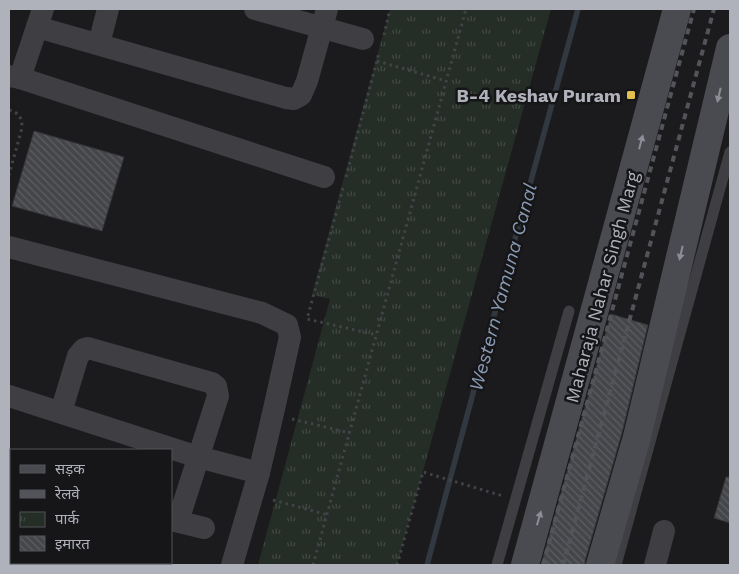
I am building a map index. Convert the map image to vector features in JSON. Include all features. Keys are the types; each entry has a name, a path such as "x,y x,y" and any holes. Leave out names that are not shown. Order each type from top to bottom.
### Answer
{"main road":[{"name":"Maharaja Nahar Singh Marg","path":"525,565 677,9"},
{"path":"600,565 637,437 657,388 730,48"}],"street":[{"path":"99,44 108,9"},
{"path":"255,9 325,18 363,39"},
{"path":"324,176 14,77 40,18 99,44 294,99 301,95 304,88 325,18"},
{"path":"9,247 262,314 287,325 290,337 274,409 259,473 232,565"},
{"path":"61,412 78,356 84,349 88,348 212,383 216,386 218,396 198,457 174,520 204,528"},
{"path":"9,396 198,457 259,473"},
{"path":"655,565 664,531"}],"lane":[{"path":"616,565 657,388 730,152"},
{"path":"497,565 569,311"}],"path":[{"path":"313,565 466,9"},
{"path":"377,335 307,319 374,70 377,61 446,81"},
{"path":"9,110 14,111 22,120 22,128 9,175"},
{"path":"285,418 350,433"},
{"path":"397,565 423,472 512,499"},
{"path":"266,498 328,515"}],"green space":[{"path":"390,9 551,9 397,565 258,565 330,299 312,295"}],"building":[{"path":"34,131 124,157 102,231 12,206"},
{"path":"611,314 648,325 622,433 585,565 541,565"},
{"path":"726,477 730,477 730,523 714,518"}],"waterway":[{"name":"Western Yamuna Canal","path":"427,565 578,9"}],"railway":[{"path":"543,565 694,9"},
{"path":"563,565 714,9"}],"place":[{"name":"B-4 Keshav Puram","path":"631,95"}]}
